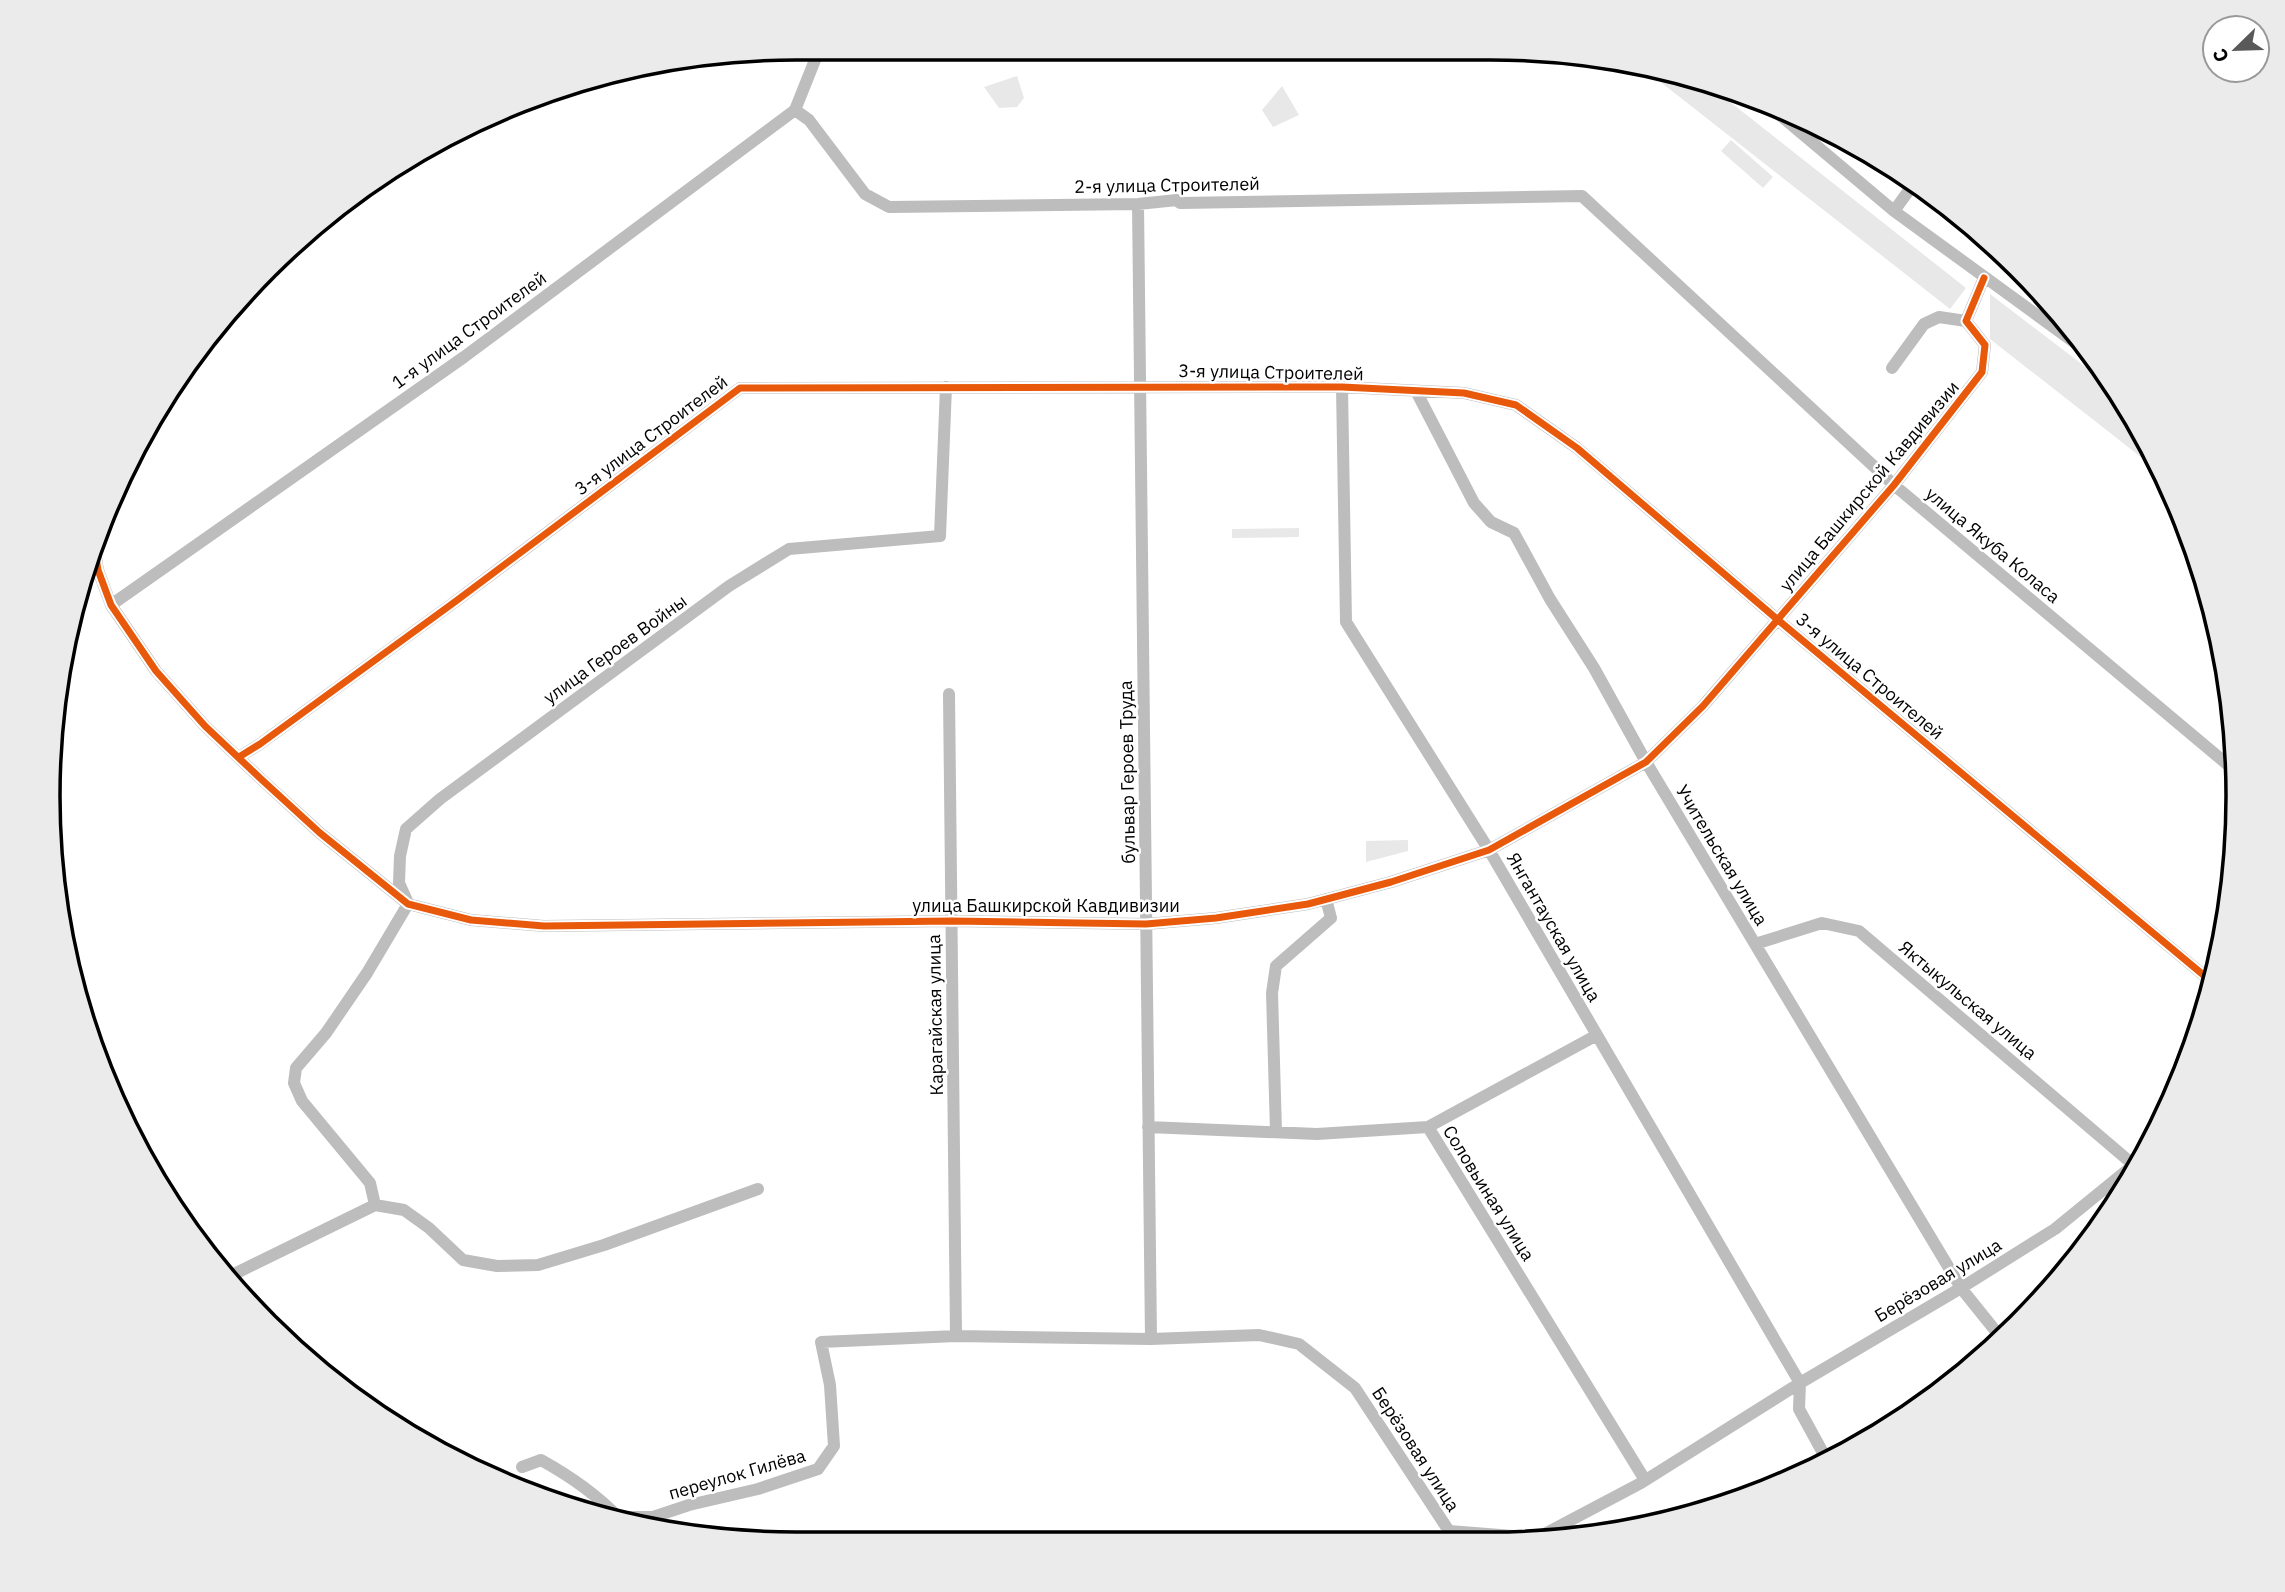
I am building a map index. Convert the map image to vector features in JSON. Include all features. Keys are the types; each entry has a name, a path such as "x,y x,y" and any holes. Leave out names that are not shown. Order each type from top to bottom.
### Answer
{"street":[{"path":"795,110 815,60"},
{"name":"2-я улица Строителей","path":"795,110 809,120 865,194 889,207 1138,204 1177,200 1180,203 1582,196"},
{"name":"1-я улица Строителей","path":"111,605 464,357 795,110"},
{"path":"1792,125 1894,211 2063,335"},
{"path":"1894,211 1909,192"},
{"name":"улица Якуба Коласа","path":"1582,196 1894,485 2225,762"},
{"name":"бульвар Героев Труда","path":"1138,204 1151,1339"},
{"path":"1892,368 1923,324 1939,317 1966,321 1983,278"},
{"name":"улица Башкирской Кавдивизии","path":"97,565 111,605 156,671 205,726 320,833 408,904 471,920 544,926 952,921 1146,924 1216,918 1308,904 1391,882 1489,850 1646,762 1703,706 1778,620 1894,485 1982,373 1985,345 1966,321"},
{"name":"улица Героев Войны","path":"408,904 399,883 400,856 406,829 440,799 729,586 789,549 940,536 946,387"},
{"name":"3-я улица Строителей","path":"239,757 445,609 740,388 1342,387 1464,393 1516,405 1577,448 1778,620 2203,975"},
{"name":"Янгантауская улица","path":"1342,387 1346,622 1489,850 1800,1383 1799,1409 1823,1453"},
{"name":"Учительская улица","path":"1416,391 1475,503 1491,522 1514,533 1549,599 1594,668 1646,762 1961,1288 1995,1331"},
{"name":"Карагайская улица","path":"949,694 956,1336"},
{"path":"1276,1131 1272,993 1276,966 1331,918 1326,899"},
{"path":"374,1205 370,1183 302,1101 294,1083 296,1068 326,1033 367,973 408,904"},
{"name":"Яктыкульская улица","path":"1755,944 1822,923 1859,931 2130,1158"},
{"path":"1428,1127 1597,1035"},
{"name":"Соловьиная улица","path":"1148,1127 1317,1134 1428,1127 1645,1480"},
{"name":"Берёзовая улица","path":"1553,1529 1645,1480 1800,1383 1961,1288 2055,1229 2117,1180"},
{"path":"235,1273 374,1205 404,1210 429,1227 463,1260 497,1266 538,1265 604,1245 758,1189"},
{"name":"Берёзовая улица","path":"821,1342 956,1336 1151,1339 1259,1335 1300,1344 1355,1388 1449,1531 1462,1532"},
{"name":"переулок Гилёва","path":"648,1517 758,1489 818,1469 834,1446 830,1385 821,1342"},
{"name":"переулок Гилёва","path":"522,1467 541,1460 597,1498 604,1507"}],"shaded area":[{"path":"1017,76 1024,98 1017,107 999,108 984,87"},
{"path":"1658,80 1727,99 1966,288 1950,309"},
{"path":"1282,86 1299,115 1273,127 1262,110"},
{"path":"1731,140 1773,177 1763,188 1721,151"},
{"path":"1990,294 2088,369 2144,460 1990,339"},
{"path":"1299,528 1299,537 1232,538 1232,529"},
{"path":"1408,840 1408,851 1366,862 1366,841"}],"cycle path":[{"path":"97,565 111,605 156,671 205,726 320,833 408,904 471,920 544,926 952,921 1146,924 1216,918 1308,904 1391,882 1489,850 1646,762 1703,706 1894,485 1982,372 1985,345 1966,321 1984,278"},
{"path":"239,757 456,601 740,388 1342,387 1464,393 1516,405 1577,448 1778,620 2203,975"}]}
